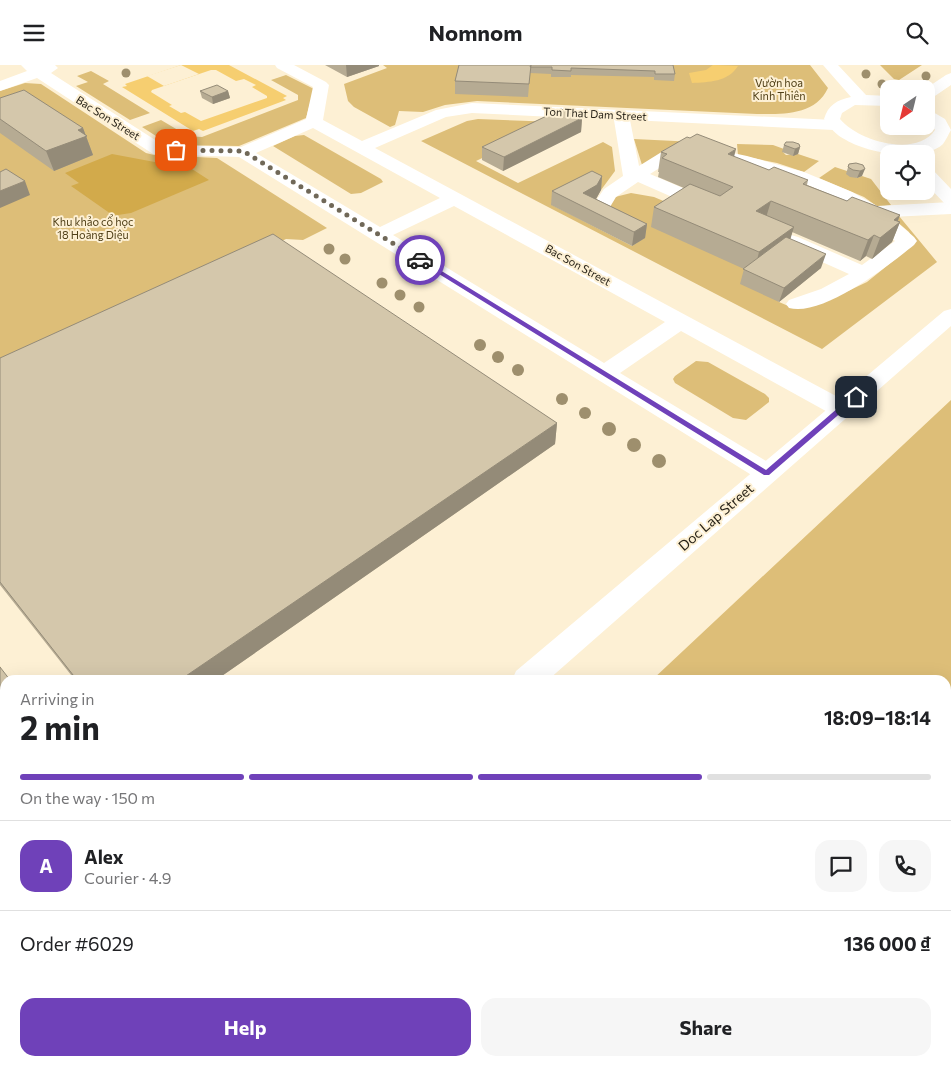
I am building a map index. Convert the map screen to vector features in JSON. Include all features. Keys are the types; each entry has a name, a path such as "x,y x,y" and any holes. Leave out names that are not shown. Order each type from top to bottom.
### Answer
{"main road":[{"path":"0,73 29,67 59,65"},
{"path":"282,65 321,85 314,122"},
{"path":"830,65 862,100"},
{"path":"0,85 29,67"},
{"name":"Bac Son Street","path":"29,67 159,150 243,151 314,122 841,409"},
{"path":"935,89 951,78"},
{"path":"880,101 862,100 845,103 836,109 832,119 834,125 848,136 870,145 880,147"},
{"name":"Ton That Dam Street","path":"363,147 442,113 472,108 622,115 724,138 834,125"},
{"path":"622,115 634,177"},
{"path":"927,145 941,137 943,130 939,119"},
{"path":"600,208 603,200 612,190 677,150 702,152 724,138 765,165 846,196 874,211 893,226 907,241 865,274 835,291 816,299 796,304"},
{"path":"243,151 767,473"},
{"path":"634,177 721,211"},
{"path":"935,183 951,200"},
{"path":"379,235 455,198"},
{"path":"874,211 951,208"},
{"path":"776,235 865,274"},
{"name":"Doc Lap Street","path":"533,675 951,315"},
{"path":"604,373 681,321"}],"green space":[{"name":"Vườn hoa Kính Thiên","path":"383,65 810,65 828,88 815,104 806,109 777,114 477,101 445,105 423,112 399,111 395,125 390,127 354,107 348,101 344,84 387,68"},
{"path":"880,65 922,65 899,80 894,79"},
{"path":"91,71 109,81 103,84 150,113 130,120 76,86 88,82 77,76"},
{"path":"286,75 314,89 306,118 239,146 170,145 142,127 161,120 188,136 202,137 298,100 298,95 271,80"},
{"name":"Khu khảo cổ học 18 Hoàng Diệu","path":"25,83 41,84 146,153 217,158 327,228 303,240 286,239 0,375 0,91"},
{"path":"478,119 557,122 476,161 518,183 603,142 612,147 615,171 601,190 590,185 552,205 632,246 644,238 606,219 608,202 615,197 631,193 654,197 680,208 754,273 779,302 793,308 848,291 867,282 914,244 909,232 889,215 899,216 937,262 822,349 421,141 467,121"},
{"path":"304,135 381,179 383,182 361,193 351,194 273,146 295,136"},
{"path":"634,139 716,143 642,165"},
{"path":"737,144 773,145 784,149 783,152 786,155 798,154 819,161 804,172 777,163 738,155"},
{"path":"835,167 847,171 857,178 862,176 871,179 880,191 880,200 887,200 891,205 878,207 864,197 819,178"},
{"path":"696,361 708,362 765,394 769,398 769,402 746,420 733,418 675,383 673,379 675,376"},
{"path":"951,400 951,675 657,675"}],"shaded area":[{"path":"181,65 229,65 287,96 283,98 286,100 203,131 199,129 193,131 122,87 127,86 125,84","holes":["211,70 216,70 236,81 244,79 256,85 252,87 267,96 267,98 201,121 185,112 181,113 151,92 152,90"]},
{"path":"713,65 738,66 724,78 692,83 689,73 706,70"},
{"path":"112,154 192,169 209,180 131,213 111,214 71,186 79,183 65,173"}],"pier":[{"path":"181,65 199,74 164,86 147,76"}],"building":[{"path":"459,65 531,65 529,84 455,81"},
{"path":"531,65 673,65 675,74 655,74 655,71 571,68 571,71 552,70 552,67 530,67"},
{"path":"217,85 228,91 212,97 200,91"},
{"path":"24,90 83,128 78,130 87,136 46,151 0,119 0,98"},
{"path":"561,109 582,118 504,157 482,147"},
{"path":"697,134 736,149 728,154 769,170 774,167 808,180 803,184 847,201 852,197 900,215 894,220 900,222 880,238 874,235 868,240 771,201 756,211 794,227 759,252 654,207 690,184 720,196 733,187 662,158 667,154 661,152 687,137 690,138"},
{"path":"786,142 799,144 800,147 795,149 784,145"},
{"path":"849,164 863,165 865,169 860,171 848,167"},
{"path":"6,169 25,181 0,191 0,172"},
{"path":"592,171 602,176 597,185 583,193 647,224 634,232 552,191"},
{"path":"273,234 557,423 187,675 73,675 0,582 0,358"},
{"path":"786,237 826,254 784,288 743,269"},
{"path":"0,667 6,675 0,675"}],"way so far":[{"path":"176,150 243,151 420,260"}],"route":[{"path":"420,260 767,473 856,397"}]}
